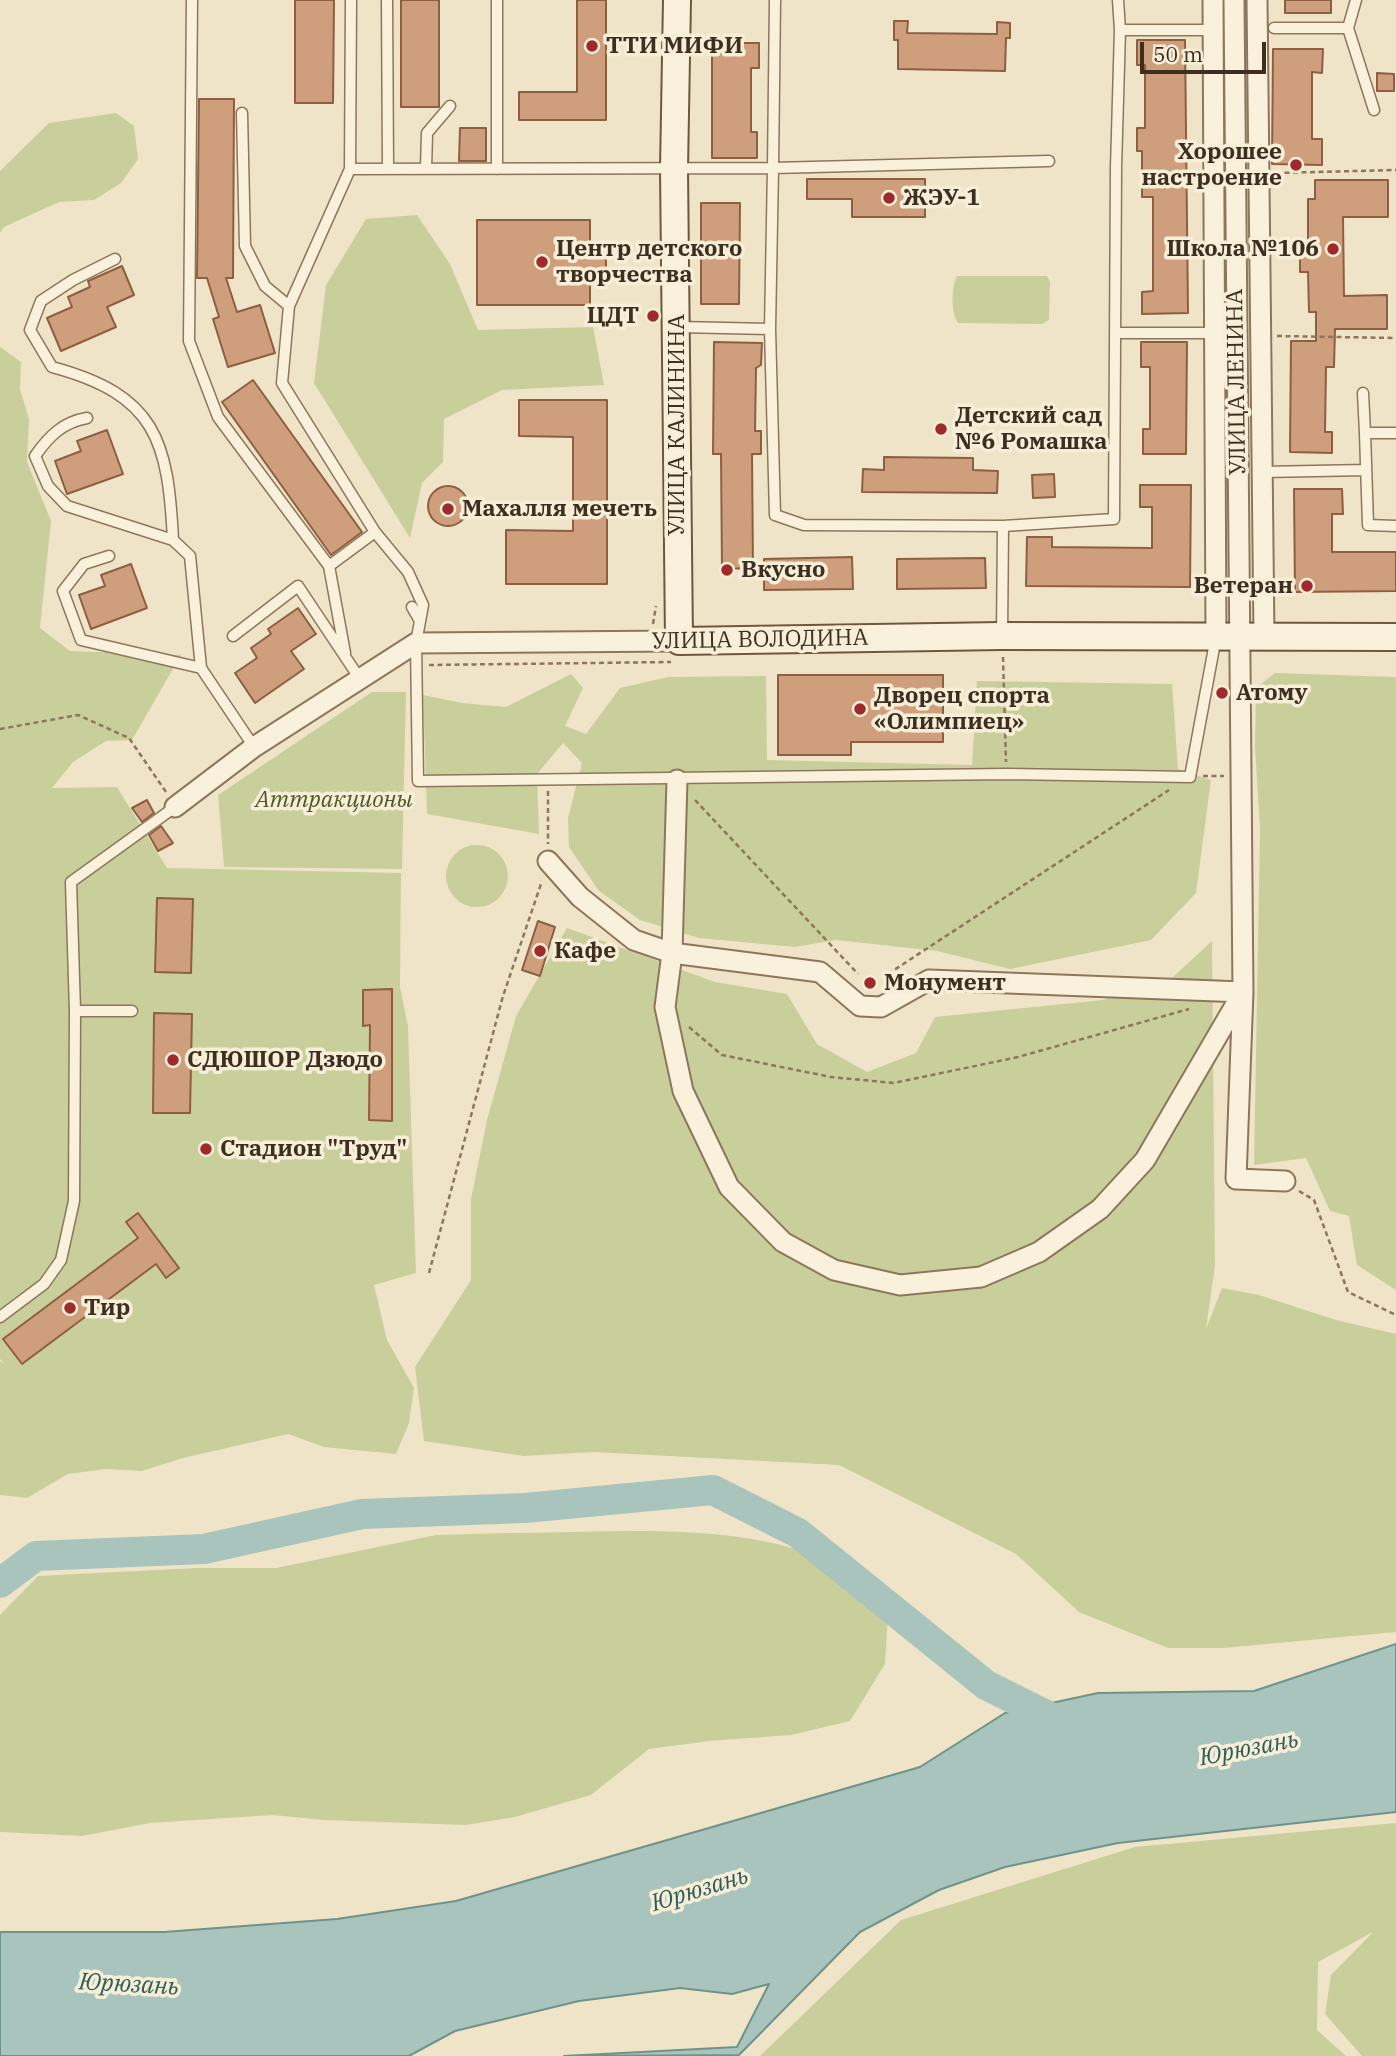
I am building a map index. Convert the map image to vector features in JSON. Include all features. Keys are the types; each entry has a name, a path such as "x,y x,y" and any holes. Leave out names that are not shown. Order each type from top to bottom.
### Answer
{"street":[{"name":"УЛИЦА КАЛИНИНА","path":"677,0 674,169 679,641"},
{"name":"УЛИЦА ЛЕНИНА","path":"1213,0 1214,332 1240,637"},
{"path":"1234,0 1242,992 1236,1179 1285,1181"},
{"name":"УЛИЦА ЛЕНИНА","path":"1240,637 1263,472 1259,335 1257,0"},
{"name":"УЛИЦА ВОЛОДИНА","path":"416,643 1002,636 1396,637"},
{"path":"175,807 254,747 416,643"},
{"path":"677,780 672,953 665,1007 684,1091 729,1187 783,1241 834,1270 901,1285 981,1277 1039,1252 1100,1209 1145,1160 1242,992"},
{"path":"548,861 580,897 634,940 672,953 820,972 860,1006 881,1007 929,979 1242,992"}],"lane":[{"path":"192,0 189,341 218,417 328,566 345,653"},
{"path":"351,0 350,169 289,306 282,383 376,532 408,572 423,605 416,643 418,781 1007,774 1190,777 1240,637"},
{"path":"387,0 388,169"},
{"path":"498,0 498,169"},
{"path":"775,0 770,329 775,515 804,525 1003,526 1114,519 1116,168 1120,30 1118,0"},
{"path":"1356,0 1348,29 1374,110"},
{"path":"1274,28 1348,29"},
{"path":"1120,30 1213,30"},
{"path":"426,169 427,133 450,106"},
{"path":"242,113 245,246 265,286 289,306"},
{"path":"350,169 773,168 1049,161"},
{"path":"115,259 73,280 41,302 30,330 52,367 85,376 133,404 156,433 171,491 173,540"},
{"path":"677,327 770,329"},
{"path":"1116,333 1214,332"},
{"path":"1363,393 1368,525 1396,526"},
{"path":"87,418 69,421 46,441 35,456 48,485 67,506 173,540 190,556 201,668 254,747"},
{"path":"1365,433 1396,433"},
{"path":"1263,472 1366,470"},
{"path":"1002,636 1003,526"},
{"path":"328,566 376,532"},
{"path":"109,556 84,564 63,591 80,640 201,668"},
{"path":"233,636 298,586 360,679"},
{"path":"412,607 421,621"},
{"path":"0,1317 44,1284 61,1260 74,1201 75,1011 71,882 175,807"},
{"path":"75,1011 132,1012"}],"path":[{"path":"1259,173 1396,170"},
{"path":"1259,335 1396,338"},
{"path":"1002,636 1007,774"},
{"path":"0,729 78,715 129,738 175,807"},
{"path":"888,974 1190,777 1241,776"},
{"path":"429,1273 503,996 548,861 548,780"},
{"path":"677,780 858,974"},
{"path":"665,1007 722,1055 831,1077 894,1083 1018,1058 1195,1007"},
{"path":"1285,1181 1314,1200 1348,1292 1396,1315"}],"green space":[{"path":"116,113 134,126 138,159 121,183 94,200 59,202 4,227 0,233 0,171 49,123"},
{"path":"417,215 450,264 478,330 593,327 604,385 502,390 444,419 443,462 422,483 410,538 314,383 326,285 366,219"},
{"path":"957,276 1047,276 1050,282 1049,320 1042,324 958,323 953,300"},
{"name":"Стадион \"Труд\"","path":"0,347 21,362 20,389 29,419 27,462 51,521 40,628 70,651 181,655 132,740 106,741 73,762 52,788 117,787 167,868 401,873 400,987 408,1026 416,1273 374,1285 387,1340 414,1388 409,1423 396,1454 324,1447 288,1434 183,1458 142,1471 106,1469 68,1474 27,1498 0,1495 0,1361 5,1364 0,1359"},
{"path":"1275,673 1396,677 1396,1290 1357,1265 1349,1216 1330,1211 1306,1158 1254,1165 1260,829 1255,747 1256,688"},
{"path":"571,674 583,688 565,726 586,734 620,688 668,677 766,676 767,760 972,765 977,681 1172,684 1178,769 1211,780 1196,893 1151,940 1010,969 937,951 836,940 795,947 699,938 640,920 599,891 569,847 568,818 582,763 563,743 537,774 539,834 427,814 423,695 462,703 506,707"},
{"name":"Аттракционы","path":"372,692 406,692 402,869 224,867 218,795"},
{"path":"471,845 483,845 499,854 506,864 506,888 499,898 483,907 471,907 460,902 451,893 446,882 446,870 451,859 460,850"},
{"path":"567,928 715,982 787,994 817,1044 867,1072 916,1053 935,1017 1103,1000 1173,977 1212,941 1215,1265 1206,1329 1222,1288 1259,1295 1336,1320 1396,1334 1396,1632 1224,1648 1168,1648 1079,1612 1016,1554 839,1465 593,1452 524,1456 424,1441 415,1367 471,1280 471,1199 487,1120 516,1016"},
{"path":"677,1532 761,1541 801,1550 847,1568 889,1598 885,1664 850,1721 791,1735 649,1749 591,1795 515,1817 466,1825 324,1820 273,1815 150,1823 82,1836 0,1832 0,1615 38,1576 196,1568 276,1568 436,1535"},
{"path":"1396,1823 1396,2056 1362,2056 1325,2014 1331,1975 1373,1932 1318,1962 1317,2030 1346,2056 760,2056 901,1920 1135,1847"}],"water":[{"name":"Юрюзань","path":"1396,1644 1396,1812 1118,1843 1005,1867 939,1890 860,1932 739,2055 564,2056 737,2047 769,1984 732,1994 680,1988 579,2001 455,2031 409,2056 0,2056 0,1932 164,1932 337,1919 456,1901 920,1767 1005,1713 1098,1693 1254,1691"}],"building":[{"path":"295,0 334,0 333,103 295,103"},
{"path":"401,0 439,0 439,107 401,107"},
{"name":"ТТИ МИФИ","path":"577,0 606,0 606,120 519,120 519,92 577,92"},
{"path":"1285,0 1331,0 1331,13 1285,13"},
{"path":"894,21 908,21 907,33 997,34 997,22 1010,23 1010,38 1006,38 1005,71 898,69 898,40 894,40"},
{"path":"1137,40 1185,40 1188,313 1142,314 1142,292 1153,291 1153,197 1142,197 1142,151 1137,151 1137,128 1145,128 1145,65 1137,65"},
{"path":"712,43 759,43 759,68 751,68 751,132 757,132 757,158 712,158"},
{"path":"1273,49 1323,49 1322,73 1312,72 1312,139 1322,139 1322,165 1272,164"},
{"path":"1377,73 1394,74 1394,91 1377,91"},
{"path":"199,99 234,99 233,278 226,278 237,312 260,305 275,353 228,367 213,319 219,317 207,278 197,278"},
{"path":"460,128 486,128 486,161 459,161"},
{"name":"ЖЭУ-1","path":"807,179 925,179 925,217 852,217 852,199 807,199"},
{"path":"1315,180 1388,180 1388,217 1343,217 1344,296 1387,295 1387,329 1335,329 1334,367 1326,367 1325,432 1332,432 1332,453 1290,452 1291,341 1316,341 1316,312 1309,312 1308,272 1300,272 1300,244 1308,244 1308,199 1315,199"},
{"path":"701,203 740,203 739,304 701,304"},
{"name":"Центр детского творчества","path":"477,220 590,220 590,243 606,243 606,281 590,281 590,305 477,305"},
{"path":"122,266 134,295 107,307 116,327 61,351 47,318 72,307 68,297 90,287 88,281"},
{"path":"714,342 762,343 761,365 756,368 755,431 761,431 761,454 752,454 753,568 722,569 721,454 713,454"},
{"path":"1141,342 1187,342 1186,454 1143,454 1143,429 1150,429 1150,367 1141,367"},
{"path":"253,380 362,532 331,555 222,402"},
{"path":"519,400 607,400 607,584 506,584 506,530 573,531 573,437 519,436"},
{"path":"107,430 123,474 67,494 55,461 81,451 77,441"},
{"path":"884,457 973,458 973,470 998,471 997,493 862,492 863,469 884,470"},
{"path":"1054,474 1055,497 1033,498 1032,475"},
{"path":"1140,485 1191,485 1190,587 1026,586 1027,537 1052,537 1052,547 1152,548 1152,507 1140,507"},
{"name":"Махалля мечеть","path":"448,486 462,492 468,506 462,520 448,526 434,520 428,506 434,492"},
{"path":"1294,489 1342,489 1343,514 1332,514 1332,552 1396,552 1396,591 1295,592"},
{"path":"852,557 853,589 764,590 764,559"},
{"path":"985,558 986,588 897,589 897,559"},
{"path":"131,564 147,608 91,629 79,595 105,586 101,575"},
{"path":"298,608 316,634 291,651 304,669 255,703 235,673 257,658 251,648 271,634 268,629"},
{"name":"Дворец спорта «Олимпиец»","path":"778,675 943,675 943,742 851,742 851,755 778,755"},
{"path":"147,800 154,813 142,822 132,808"},
{"path":"161,826 173,843 158,851 149,835"},
{"path":"157,898 193,899 191,973 155,972"},
{"path":"538,921 555,927 540,976 522,970"},
{"path":"392,989 392,1121 369,1120 370,1025 363,1026 363,990"},
{"path":"154,1013 192,1014 190,1113 153,1113"},
{"name":"Тир","path":"138,1213 179,1268 166,1278 156,1264 22,1364 3,1339 138,1238 126,1222"}],"waterway":[{"path":"0,1583 36,1556 204,1549 362,1514 525,1508 713,1490 798,1533 986,1685 1066,1725"}],"place":[{"name":"ТТИ МИФИ","path":"592,46"},
{"name":"Хорошее настроение","path":"1296,165"},
{"name":"ЖЭУ-1","path":"889,198"},
{"name":"Школа №106","path":"1333,249"},
{"name":"Центр детского творчества","path":"542,262"},
{"name":"ЦДТ","path":"653,316"},
{"name":"Детский сад №6 Ромашка","path":"941,429"},
{"name":"Махалля мечеть","path":"448,509"},
{"name":"Вкусно","path":"727,570"},
{"name":"Ветеран","path":"1307,586"},
{"name":"Атому","path":"1222,693"},
{"name":"Дворец спорта «Олимпиец»","path":"860,709"},
{"name":"Кафе","path":"540,951"},
{"name":"Монумент","path":"870,983"},
{"name":"СДЮШОР Дзюдо","path":"173,1060"},
{"name":"Стадион \"Труд\"","path":"206,1149"},
{"name":"Тир","path":"70,1308"}]}
